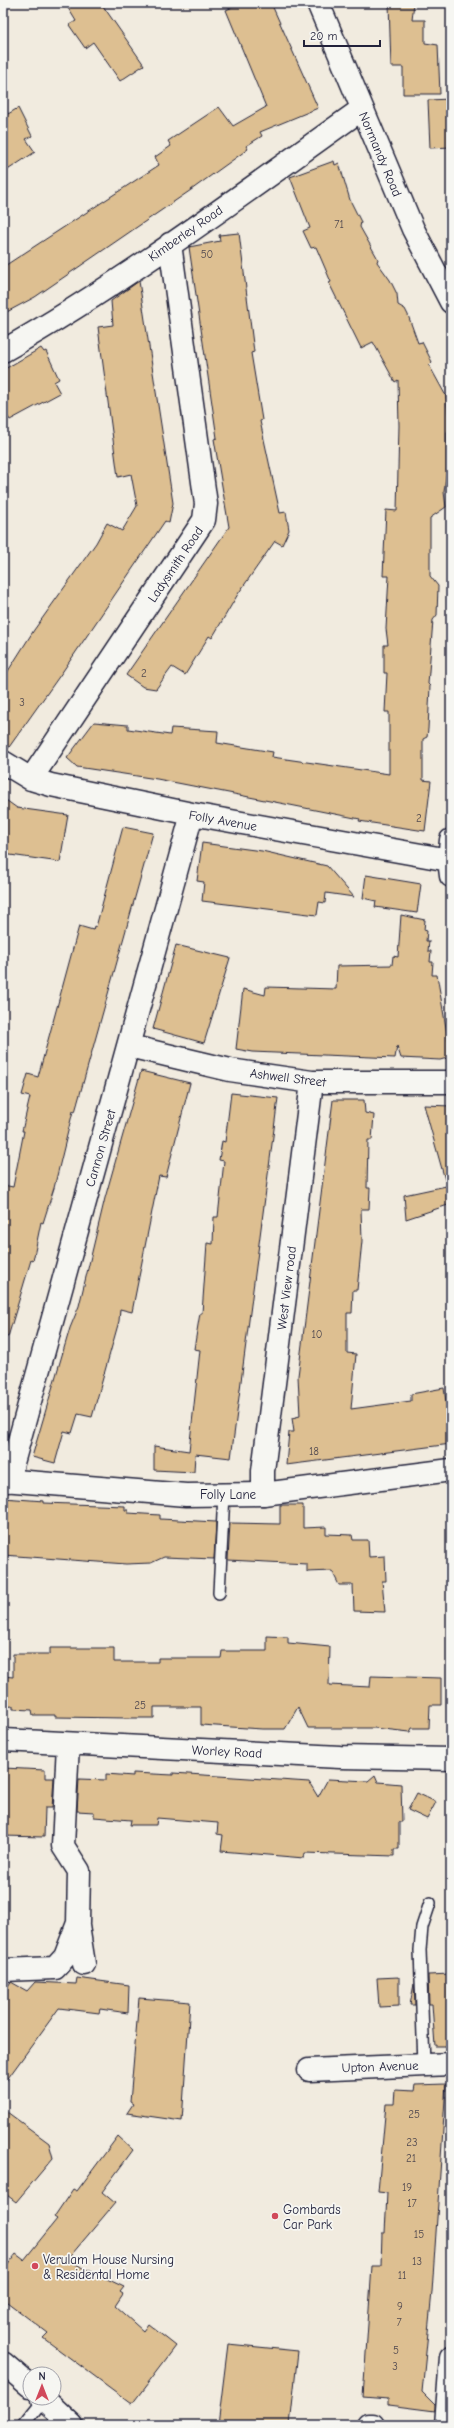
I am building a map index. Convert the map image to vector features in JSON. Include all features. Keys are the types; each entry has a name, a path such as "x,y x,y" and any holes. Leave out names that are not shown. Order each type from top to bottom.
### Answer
{"street":[{"name":"Normandy Road","path":"318,3 413,229 451,302"},
{"name":"Kimberley Road","path":"3,351 44,328 170,244 362,109"},
{"name":"Ladysmith Road","path":"31,779 204,520 206,504 170,244"},
{"name":"Folly Avenue","path":"3,762 31,779 192,814 450,858"},
{"name":"Cannon Street","path":"5,1480 129,1046 192,814"},
{"name":"Ashwell Street","path":"129,1046 230,1070 312,1082 451,1082"},
{"name":"West View road","path":"263,1494 264,1464 312,1082"},
{"name":"Folly Lane","path":"5,1480 186,1495 263,1494 451,1470"},
{"name":"Worley Road","path":"3,1740 340,1756 451,1759"},
{"path":"68,1744 63,1846 79,1871 78,1924 84,1964"},
{"path":"3,1970 55,1968 65,1957 78,1924"},
{"name":"Upton Avenue","path":"309,2070 451,2064"},
{"path":"446,2425 451,2357"},
{"path":"3,2363 22,2379"},
{"path":"52,2406 72,2425"},
{"path":"368,2425 373,2425"}],"lane":[{"path":"219,1592 224,1494"},
{"path":"424,2065 420,1950 422,1927 430,1903"},
{"path":"23,2425 33,2406"}],"building":[{"path":"65,3 101,3 144,65 120,81 93,42 85,48 69,25 76,21"},
{"path":"242,3 271,3 318,108 260,132 262,136 246,146 248,149 191,190 35,297 3,314 3,267 159,165 155,157 171,146 168,141 219,107 233,126 266,107 226,10"},
{"path":"389,3 414,3 412,20 425,20 425,43 438,45 440,94 403,94 403,67 391,67"},
{"path":"451,99 451,147 430,148 428,100"},
{"path":"3,107 8,114 18,108 32,136 26,139 35,152 3,173"},
{"path":"334,161 335,165 339,163 350,200 361,222 360,227 378,259 377,262 390,280 397,294 398,305 405,309 408,315 418,343 422,342 432,362 429,365 446,396 450,428 447,432 447,468 444,492 446,507 430,518 430,576 438,586 437,615 433,620 428,684 430,686 428,729 427,737 423,739 423,780 431,781 425,831 359,821 360,819 157,779 77,767 67,758 94,722 128,725 128,729 170,735 171,728 218,731 217,743 273,752 272,757 389,774 389,712 385,712 387,673 384,673 384,645 388,645 386,629 389,576 383,576 386,510 397,511 399,426 398,380 395,382 373,342 361,348 329,283 331,282 316,247 311,248 303,231 310,228 290,177"},
{"path":"239,233 254,352 251,353 262,420 260,421 280,513 286,512 289,530 282,545 275,541 238,594 212,638 209,636 185,675 172,667 156,689 143,687 126,675 229,527 214,439 217,438 189,247 220,241 219,235"},
{"path":"139,281 173,503 169,523 165,521 63,671 7,750 3,750 3,679 34,630 96,543 107,523 122,531 137,506 131,474 118,477 98,327 113,325 111,301"},
{"path":"41,348 44,352 46,351 59,379 54,382 60,393 10,420 3,410 3,370"},
{"path":"3,798 17,808 68,815 60,862 3,854"},
{"path":"123,827 153,833 75,1112 73,1111 54,1188 43,1223 41,1222 33,1261 31,1260 8,1337 3,1336 3,1185 13,1187 24,1131 22,1131 30,1097 22,1095 28,1074 38,1077 79,926 93,930 94,926 96,927"},
{"path":"202,843 262,851 327,866 354,897 326,893 325,903 319,902 317,915 202,901 204,882 197,881"},
{"path":"366,875 421,884 417,913 375,907 376,901 363,898"},
{"path":"401,915 425,920 424,930 427,931 426,941 429,941 428,951 431,951 430,962 433,962 432,975 437,975 451,1057 440,1060 401,1058 397,1046 395,1058 252,1052 236,1049 243,989 265,995 266,987 336,989 337,966 392,965 393,956 398,957"},
{"path":"176,945 230,958 204,1043 153,1029"},
{"path":"141,1071 190,1083 166,1177 159,1176 132,1312 120,1309 119,1321 92,1417 78,1414 72,1433 64,1431 55,1463 32,1457 70,1328 79,1306 105,1198"},
{"path":"231,1093 278,1098 231,1458 195,1454 194,1472 154,1470 154,1446 189,1451 200,1350 194,1349 200,1313 202,1313 207,1243 213,1244 214,1217 218,1217 224,1161 219,1160 222,1141 225,1142"},
{"path":"333,1100 364,1100 365,1113 374,1115 372,1140 368,1140 367,1188 370,1188 369,1209 361,1209 362,1241 357,1290 353,1290 352,1313 347,1313 347,1353 356,1354 351,1409 411,1401 411,1394 444,1388 447,1408 451,1408 451,1444 286,1465 289,1432 294,1432 292,1418 300,1416 298,1376"},
{"path":"424,1105 451,1106 451,1179 445,1180"},
{"path":"451,1185 451,1204 406,1219 404,1195"},
{"path":"3,1498 44,1501 44,1503 125,1506 125,1510 128,1510 128,1513 160,1515 160,1519 216,1522 214,1559 164,1557 151,1563 126,1564 3,1555"},
{"path":"280,1505 303,1505 303,1528 326,1527 326,1534 352,1535 353,1540 368,1540 369,1557 385,1556 386,1581 382,1581 385,1612 354,1611 353,1585 339,1585 332,1571 307,1572 307,1564 228,1560 230,1523 280,1524"},
{"path":"267,1636 288,1637 288,1643 330,1647 329,1685 370,1687 371,1676 441,1678 441,1705 430,1705 429,1728 412,1728 410,1732 374,1728 308,1728 298,1707 285,1729 262,1729 201,1725 201,1707 154,1707 154,1718 127,1718 55,1717 55,1715 33,1715 32,1710 13,1709 13,1706 3,1707 3,1676 13,1677 13,1654 50,1654 50,1648 114,1648 114,1662 158,1662 158,1658 221,1658 222,1651 267,1651"},
{"path":"3,1768 45,1770 45,1778 54,1778 52,1808 45,1808 44,1837 3,1836"},
{"path":"133,1773 173,1775 173,1773 309,1782 318,1797 328,1779 368,1781 375,1775 378,1782 401,1784 402,1822 399,1822 399,1849 394,1849 394,1856 305,1853 304,1858 221,1851 223,1835 217,1834 218,1823 157,1818 156,1825 130,1825 131,1820 94,1817 94,1812 77,1811 79,1779 106,1780 106,1774 133,1776"},
{"path":"417,1793 436,1802 427,1819 408,1810"},
{"path":"451,1974 451,2046 435,2046 432,2004 429,2004 428,1975"},
{"path":"399,1977 399,2006 379,2007 377,1978"},
{"path":"77,1978 129,1985 128,2013 100,2009 99,2013 59,2008 3,2085 3,1992 11,1982 27,1991 35,1982 76,1984"},
{"path":"414,1984 415,2005 410,2005"},
{"path":"139,1998 190,2002 182,2121 127,2113 133,2104 130,2102"},
{"path":"446,2084 432,2292 422,2392 435,2405 435,2411 388,2405 388,2399 363,2397 372,2266 381,2266 382,2233 385,2233 387,2193 378,2192 386,2104 394,2104 395,2090 414,2091 415,2085"},
{"path":"3,2109 49,2143 53,2158 16,2202 3,2192"},
{"name":"Verulam House Nursing & Residental Home","path":"118,2136 133,2150 102,2192 115,2203 67,2260 124,2287 120,2292 123,2294 115,2306 143,2331 148,2324 176,2346 132,2404 43,2338 48,2333 3,2299 3,2271 16,2254 24,2260 57,2219 54,2217 73,2189 77,2191"},
{"path":"228,2344 298,2351 290,2425 218,2425"}],"place":[{"name":"Gombards Car Park","path":"275,2216"},
{"name":"Verulam House Nursing & Residental Home","path":"35,2266"}]}
